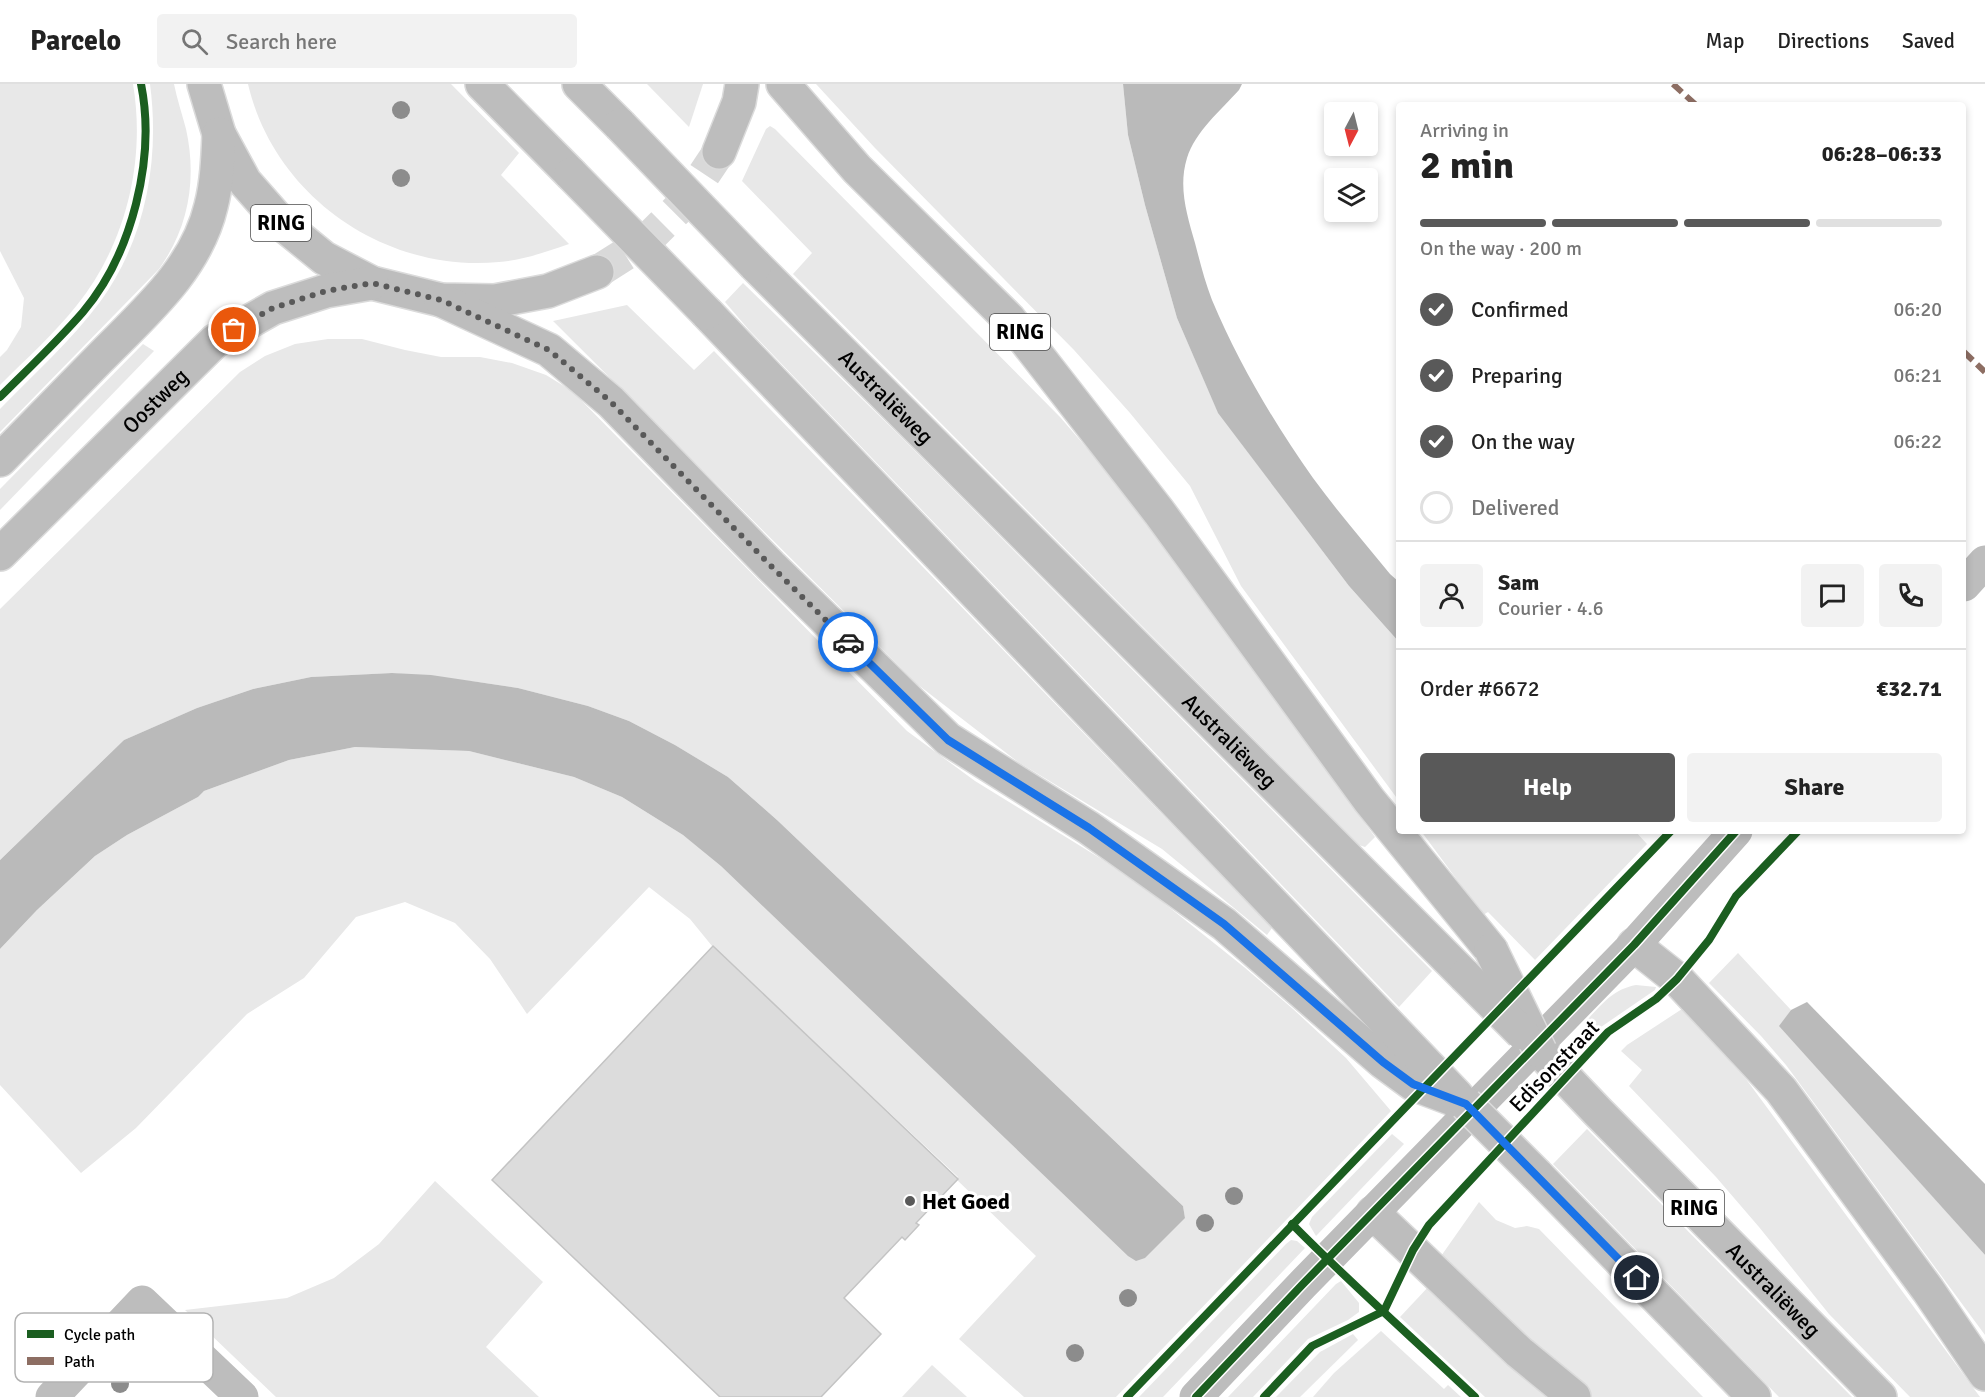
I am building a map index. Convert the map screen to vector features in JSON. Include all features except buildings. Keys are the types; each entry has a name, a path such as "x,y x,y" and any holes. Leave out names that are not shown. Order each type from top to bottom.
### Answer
{"main road":[{"name":"RING","path":"204,84 219,134 245,182 281,224 324,258 372,283 441,300 549,350 611,402 771,566 948,740 1089,828 1224,924 1394,1052"},
{"path":"482,84 707,313 1394,1052 1466,1104 1754,1397"},
{"name":"Australiëweg","path":"579,84 755,266 1540,1051 1880,1397"},
{"path":"719,152 739,102 742,84"},
{"name":"RING","path":"783,84 857,169 1009,319 1159,512 1369,800 1396,833"},
{"path":"0,460 154,303 182,271 199,239 211,207 217,169 219,134"},
{"name":"RING","path":"441,300 495,301 548,291 597,272"},
{"name":"Oostweg","path":"0,554 215,341 273,308 326,291 372,283"},
{"path":"1966,583 1985,562"},
{"name":"RING","path":"1397,834 1491,950 1540,1051"},
{"name":"Edisonstraat","path":"1196,1397 1294,1293 1634,945 1733,834"},
{"path":"1634,945 1677,979 1780,1090 1928,1290 1985,1374"},
{"path":"1373,1213 1519,1352 1574,1397"},
{"path":"132,1313 142,1302 153,1313"},
{"path":"213,1370 242,1397"},
{"path":"52,1397 66,1382"}],"shaded area":[{"path":"0,84 133,84 137,142 134,172 120,229 94,281 59,326 0,385 0,357 21,327 24,298 0,251"},
{"path":"150,84 174,84 186,129 191,166 190,184 184,219 177,236 159,269 0,432 0,409 65,344 89,316 116,278 129,252 139,225 151,169 153,112"},
{"path":"248,84 451,84 519,153 501,175 569,244 508,261 457,262 415,255 376,240 340,219 309,192 282,161 262,124"},
{"path":"647,84 703,84 689,127"},
{"path":"816,84 1123,84 1128,135 1177,318 1218,412 1349,586 1396,639 1396,797 1241,586 1190,486 1074,350 875,148"},
{"path":"1123,84 1242,84 1196,139 1187,158 1183,190 1189,222 1212,300 1258,392 1284,436 1313,478 1396,579 1396,639 1349,586 1218,413 1177,318 1128,135"},
{"path":"770,126 1060,417 1116,482 1375,837 1365,847 1359,845 793,274 812,253 742,181 766,129"},
{"path":"743,283 899,435 1432,971 1399,1007 749,330 725,302"},
{"path":"627,305 694,370 714,351 1272,928 1267,935 1162,849 1018,762 917,684 553,321"},
{"path":"328,339 362,339 441,357 480,357 512,363 546,375 572,391 907,731 975,781 1103,860 1160,900 1293,1009 1346,1058 1391,1111 1116,1397 1024,1397 959,1339 1036,1256 956,1179 958,1177 712,946 690,919 649,887 527,1014 490,959 455,923 405,902 356,917 304,978 247,1014 136,1128 81,1173 0,1085 0,949 37,910 95,856 127,835 198,797 204,791 289,760 355,747 469,751 574,777 622,797 683,835 1185,1218 1183,1206 777,820 728,777 629,721 588,706 518,688 392,673 311,677 253,689 197,708 124,740 0,860 0,609 240,372 265,356 295,344"},
{"path":"143,344 154,351 0,510 0,489"},
{"path":"392,673 431,675 518,688 588,706 629,721 728,777 777,820 1183,1206 1185,1218 1145,1258 1136,1261 1128,1256 721,866 683,835 622,797 574,777 469,751 355,747 289,760 204,791 198,797 127,835 95,856 37,910 0,949 0,860 124,740 197,708 253,689 311,677"},
{"path":"1423,834 1638,834 1647,844 1535,960 1488,912 1483,915"},
{"path":"1738,953 1791,1010 1780,1026 1985,1255 1985,1335 1786,1065 1709,983"},
{"path":"1636,985 1656,987 1655,990 1598,1029 1588,1019 1615,993"},
{"path":"1807,1002 1985,1184 1985,1255 1779,1026 1791,1010"},
{"path":"1682,1009 1746,1079 1980,1397 1910,1397 1829,1314 1716,1177 1629,1086 1642,1070 1621,1051"},
{"path":"1587,1129 1852,1397 1779,1397 1553,1164"},
{"path":"1392,1134 1404,1144 1316,1236 1309,1224 1312,1217"},
{"path":"435,1181 543,1282 486,1347 539,1397 276,1397 213,1337 213,1313 188,1313 185,1310 287,1298 334,1278 379,1244"},
{"path":"1479,1202 1496,1220 1515,1228 1527,1226 1539,1229 1703,1397 1588,1397 1439,1259"},
{"path":"1291,1240 1297,1241 1305,1248 1163,1397 1139,1397 1286,1244"},
{"path":"1341,1281 1359,1303 1359,1312 1348,1320 1308,1339 1253,1397 1228,1397 1336,1284"},
{"path":"1430,1285 1551,1397 1485,1397 1400,1317"},
{"path":"1381,1331 1444,1389 1448,1385 1461,1397 1313,1397 1334,1373"},
{"path":"1353,1334 1358,1340 1300,1397 1276,1397 1320,1352"},
{"path":"932,1365 967,1397 902,1397"}],"tunnel":[{"path":"597,272 646,241 687,200 719,152"}],"marked path":[{"path":"1673,84 1693,102"},
{"path":"1966,354 1985,372"}],"cycle path":[{"path":"0,397 83,312 100,289 115,262 127,234 142,173 145,113 141,84"},
{"path":"1127,1397 1668,834"},
{"path":"1196,1397 1302,1285 1634,945 1733,834"},
{"path":"1264,1397 1312,1346 1384,1311 1413,1250 1429,1225 1608,1032 1656,999 1677,979 1709,940 1736,896 1795,834"},
{"path":"1292,1224 1475,1397"}],"way so far":[{"path":"234,330 273,308 326,291 372,283 441,300 549,350 611,402 848,642"}],"place":[{"name":"Het Goed","path":"910,1201"}],"route":[{"path":"848,642 948,740 1089,828 1224,924 1383,1062 1413,1084 1466,1104 1637,1278"}]}
